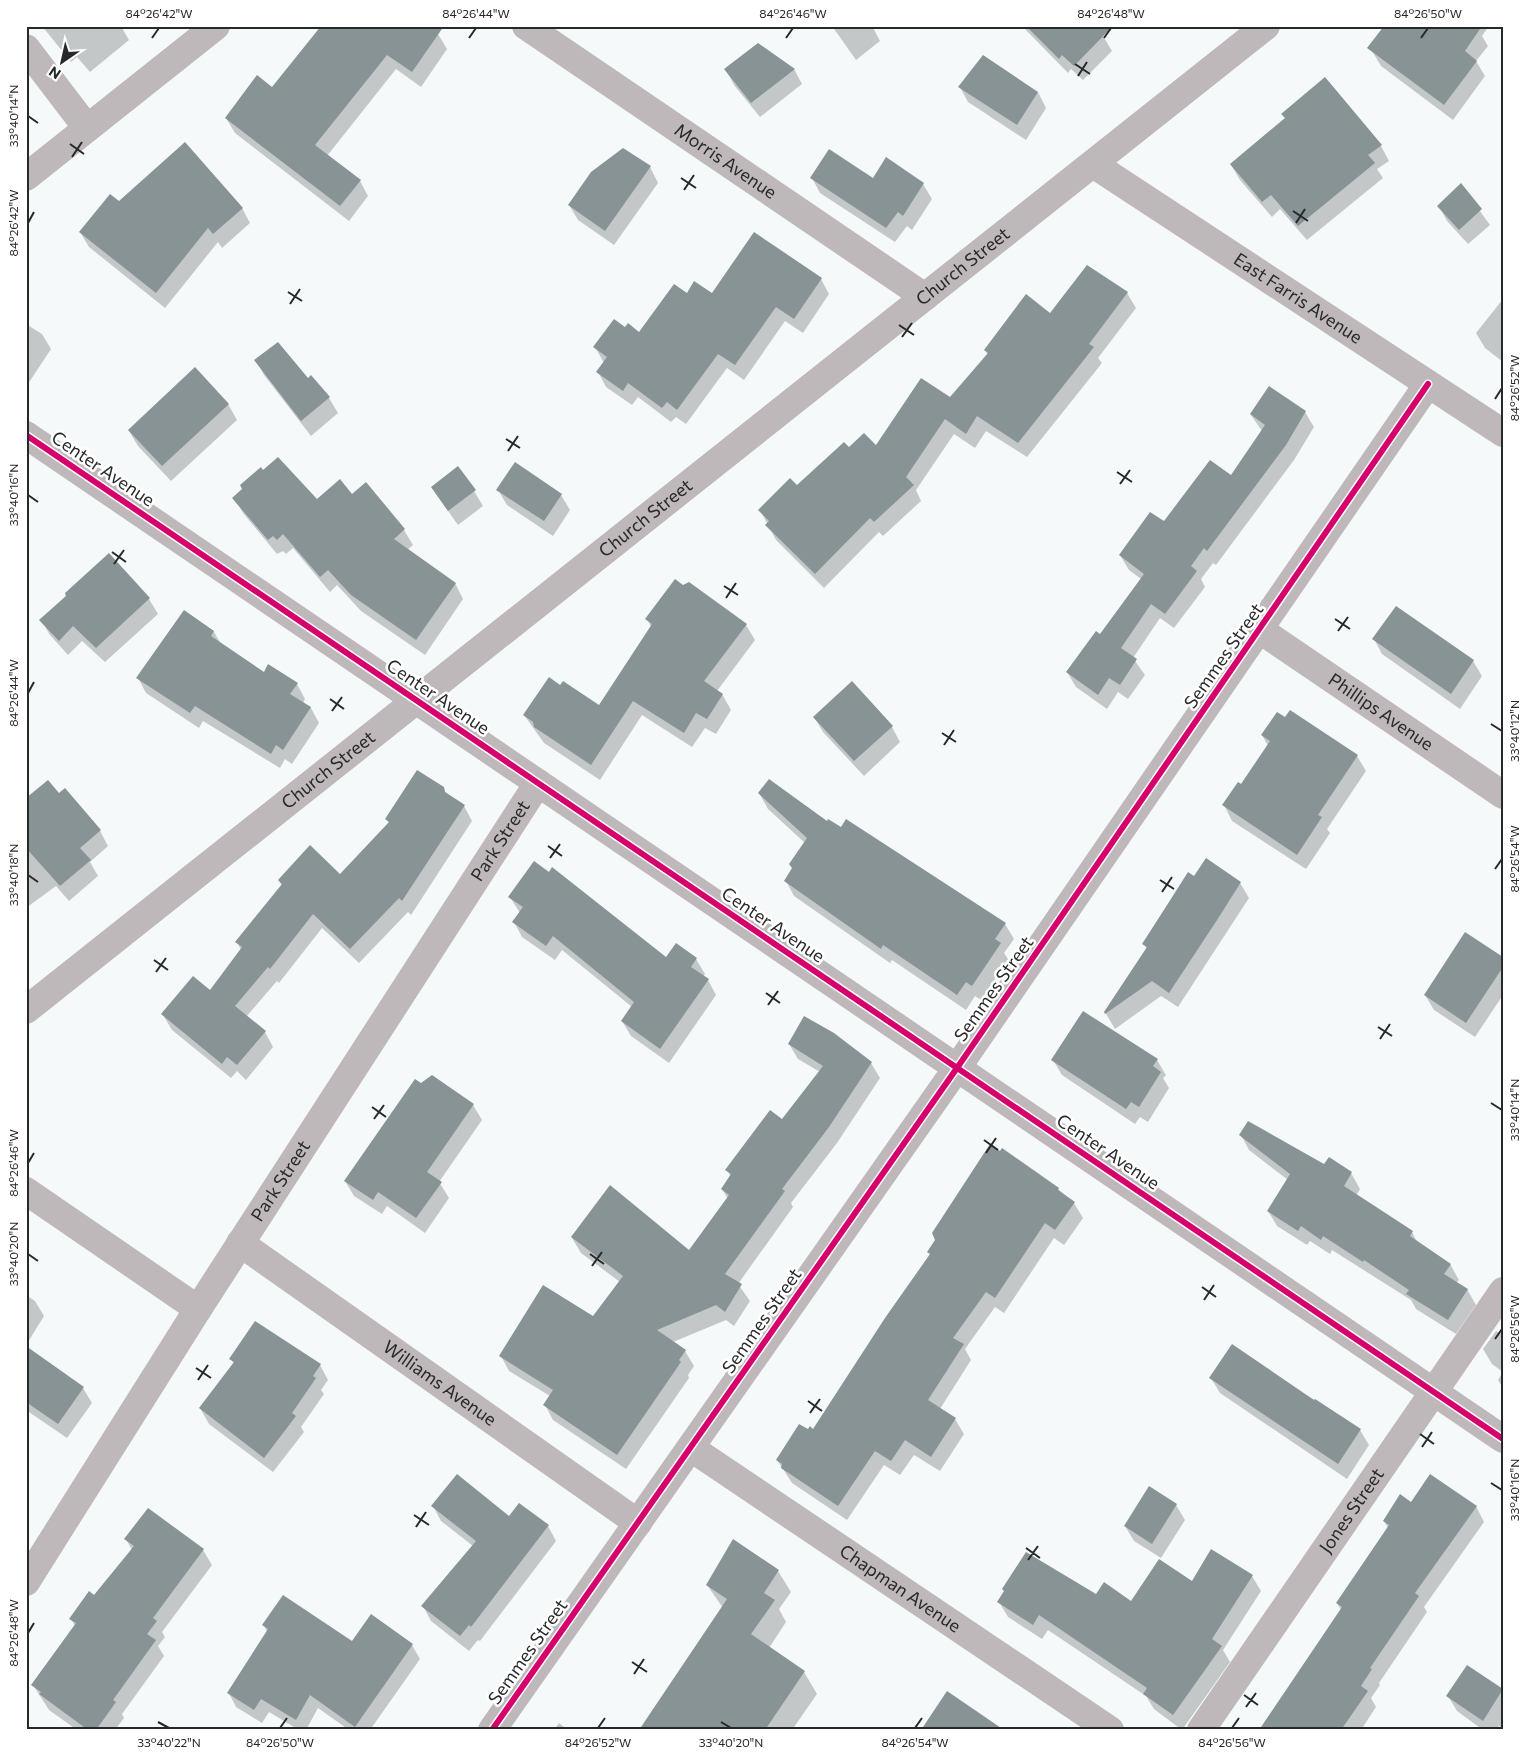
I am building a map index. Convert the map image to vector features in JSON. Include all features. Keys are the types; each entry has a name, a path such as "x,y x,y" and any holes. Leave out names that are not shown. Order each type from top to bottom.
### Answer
{"street":[{"path":"26,177 216,26"},
{"name":"Morris Avenue","path":"526,26 925,297"},
{"name":"Church Street","path":"26,1010 1266,26"},
{"path":"26,48 87,128"},
{"name":"East Farris Avenue","path":"1093,164 1503,433"},
{"name":"Semmes Street","path":"492,1730 957,1068 1428,384"},
{"name":"Center Avenue","path":"26,435 1503,1439"},
{"name":"Phillips Avenue","path":"1260,630 1503,795"},
{"name":"Park Street","path":"26,1582 240,1242 538,783"},
{"path":"26,1191 198,1308"},
{"name":"Williams Avenue","path":"240,1242 638,1523"},
{"name":"Jones Street","path":"1201,1730 1503,1291"},
{"name":"Chapman Avenue","path":"691,1448 1110,1730"}],"building":[{"path":"321,26 444,26 412,72 387,55 315,145 361,180 340,206 225,118 257,75 272,87"},
{"path":"1026,26 1113,26 1074,66 1062,55 1059,59"},
{"path":"1384,26 1482,26 1465,51 1477,61 1444,105 1367,48"},
{"path":"758,43 795,69 751,103 724,69"},
{"path":"983,55 1038,92 1017,125 958,87"},
{"path":"1325,77 1382,145 1368,155 1375,163 1298,226 1271,195 1262,202 1230,164 1285,118 1281,114"},
{"path":"185,142 243,208 213,234 208,228 156,293 79,232 110,194 119,201"},
{"path":"623,148 651,166 605,231 568,205 591,172"},
{"path":"829,149 873,178 886,157 924,183 903,216 898,212 886,228 810,178"},
{"path":"1461,183 1482,209 1459,230 1437,206"},
{"path":"754,232 822,278 794,319 776,307 735,365 718,354 677,410 667,402 662,408 628,383 623,391 596,372 607,357 593,347 614,319 625,327 628,323 639,332 674,284 687,293 694,281 712,293"},
{"path":"1087,265 1128,292 1089,344 1094,347 1018,443 977,416 966,434 945,419 906,477 914,485 874,522 870,518 815,574 765,525 769,521 758,510 790,478 797,485 844,442 849,447 864,433 876,445 921,378 950,397 988,353 984,350 1026,294 1050,313"},
{"path":"278,342 308,378 311,375 330,397 301,421 254,360"},
{"path":"195,367 229,404 162,466 128,430"},
{"path":"1269,386 1306,411 1286,445 1207,551 1204,548 1191,566 1197,571 1165,614 1151,604 1121,648 1137,659 1120,685 1109,678 1098,695 1066,672 1096,631 1100,634 1144,574 1119,555 1150,512 1164,521 1210,460 1231,475 1265,425 1250,414"},
{"path":"278,457 317,499 340,479 352,494 366,482 405,529 394,539 456,583 416,640 351,595 328,570 320,577 283,534 277,540 273,536 268,540 232,498 242,489 240,485 261,467 263,470"},
{"path":"515,462 562,494 544,521 496,490"},
{"path":"458,466 476,490 448,511 431,487"},
{"path":"109,553 150,598 96,648 73,626 59,641 39,620 66,596 65,593"},
{"path":"675,579 683,585 689,582 747,624 704,681 723,694 707,719 696,713 684,733 633,701 591,765 534,727 533,722 523,715 549,677 560,685 563,681 599,705 652,624 645,619"},
{"path":"1396,606 1474,660 1451,694 1372,639"},
{"path":"184,610 214,631 211,636 264,672 268,664 298,683 290,694 311,707 283,750 276,745 271,754 195,706 190,713 136,678"},
{"path":"852,681 893,726 854,761 813,717"},
{"path":"1290,710 1358,755 1318,815 1322,817 1297,855 1222,805 1238,782 1241,784 1270,741 1261,735 1277,712 1285,717"},
{"path":"417,770 444,787 445,792 465,805 402,901 399,898 350,949 313,914 270,969 268,967 235,1006 266,1031 237,1065 227,1057 222,1064 161,1014 193,976 210,990 242,947 235,942 282,884 278,880 310,845 340,874 389,822 385,819"},
{"path":"769,779 827,821 828,819 841,827 846,819 1006,923 995,939 1001,943 972,986 966,982 957,995 883,945 881,949 784,881 792,868 789,864 807,838 758,793"},
{"path":"48,780 59,793 65,788 101,830 80,848 91,860 60,886 26,848 26,798"},
{"path":"1206,858 1241,882 1219,917 1169,993 1152,981 1105,1014 1104,1012 1147,947 1142,944 1188,872 1194,876"},
{"path":"534,861 549,872 552,867 666,957 676,943 697,958 691,967 709,979 660,1049 621,1021 634,1002 553,936 546,946 512,922 523,907 508,897"},
{"path":"1465,932 1503,957 1503,967 1466,1023 1424,995"},
{"path":"1083,1011 1158,1059 1153,1066 1161,1072 1139,1107 1131,1102 1126,1109 1051,1060"},
{"path":"804,1016 834,1033 872,1062 829,1127 782,1189 785,1191 725,1274 742,1284 725,1312 716,1305 657,1330 686,1350 679,1360 681,1362 617,1455 543,1405 553,1390 499,1356 543,1285 593,1316 623,1276 571,1237 610,1185 689,1250 729,1195 721,1189 731,1174 725,1170 770,1110 782,1119 823,1066 788,1044"},
{"path":"432,1075 474,1104 427,1172 442,1182 416,1218 378,1192 373,1200 344,1181 415,1079 421,1083"},
{"path":"1248,1121 1324,1164 1329,1157 1352,1172 1344,1186 1413,1231 1410,1236 1451,1264 1444,1274 1468,1289 1448,1320 1406,1294 1409,1290 1364,1260 1363,1262 1323,1236 1321,1240 1301,1226 1298,1231 1267,1211 1290,1174 1239,1135"},
{"path":"990,1144 1000,1151 1002,1148 1059,1188 1058,1190 1075,1202 1055,1230 1045,1223 995,1298 986,1292 953,1338 964,1344 928,1400 956,1418 931,1457 905,1440 891,1461 875,1451 838,1506 781,1468 782,1464 776,1460 799,1424 808,1429 810,1426 813,1429 885,1318 930,1254 927,1252 935,1240 932,1233"},
{"path":"255,1321 321,1364 313,1376 316,1378 292,1413 296,1416 264,1458 199,1408 234,1362 229,1359"},
{"path":"1232,1344 1314,1400 1361,1429 1338,1464 1209,1378"},
{"path":"26,1346 84,1387 58,1424 26,1402"},
{"path":"457,1474 509,1516 519,1503 549,1525 471,1627 469,1625 460,1636 421,1606 476,1541 431,1506"},
{"path":"1430,1474 1477,1506 1415,1593 1419,1596 1370,1668 1372,1669 1361,1686 1368,1691 1341,1730 1259,1730 1342,1607 1336,1603 1389,1525 1383,1521 1400,1494 1411,1502"},
{"path":"1149,1486 1177,1504 1152,1544 1124,1526"},
{"path":"148,1508 204,1549 153,1618 157,1621 147,1634 156,1640 113,1700 116,1702 96,1730 88,1730 39,1694 41,1692 31,1685 76,1623 69,1619 89,1591 94,1595 134,1546 124,1539"},
{"path":"733,1539 779,1570 764,1593 775,1600 751,1634 805,1671 765,1730 639,1730 727,1599 706,1585"},
{"path":"1211,1549 1253,1575 1212,1639 1222,1646 1173,1715 1143,1694 1147,1688 1039,1615 1033,1625 997,1602 1004,1591 1002,1589 1026,1552 1096,1594 1104,1582 1131,1601 1159,1559 1192,1581"},
{"path":"283,1595 352,1641 371,1614 413,1644 355,1727 310,1695 296,1720 261,1699 254,1710 227,1693 268,1629 262,1625"},
{"path":"1467,1665 1503,1689 1483,1721 1446,1696"},
{"path":"947,1691 1004,1730 921,1730"}],"cycle path":[{"path":"492,1730 957,1068 1428,384"},
{"path":"26,435 1503,1439"}]}
